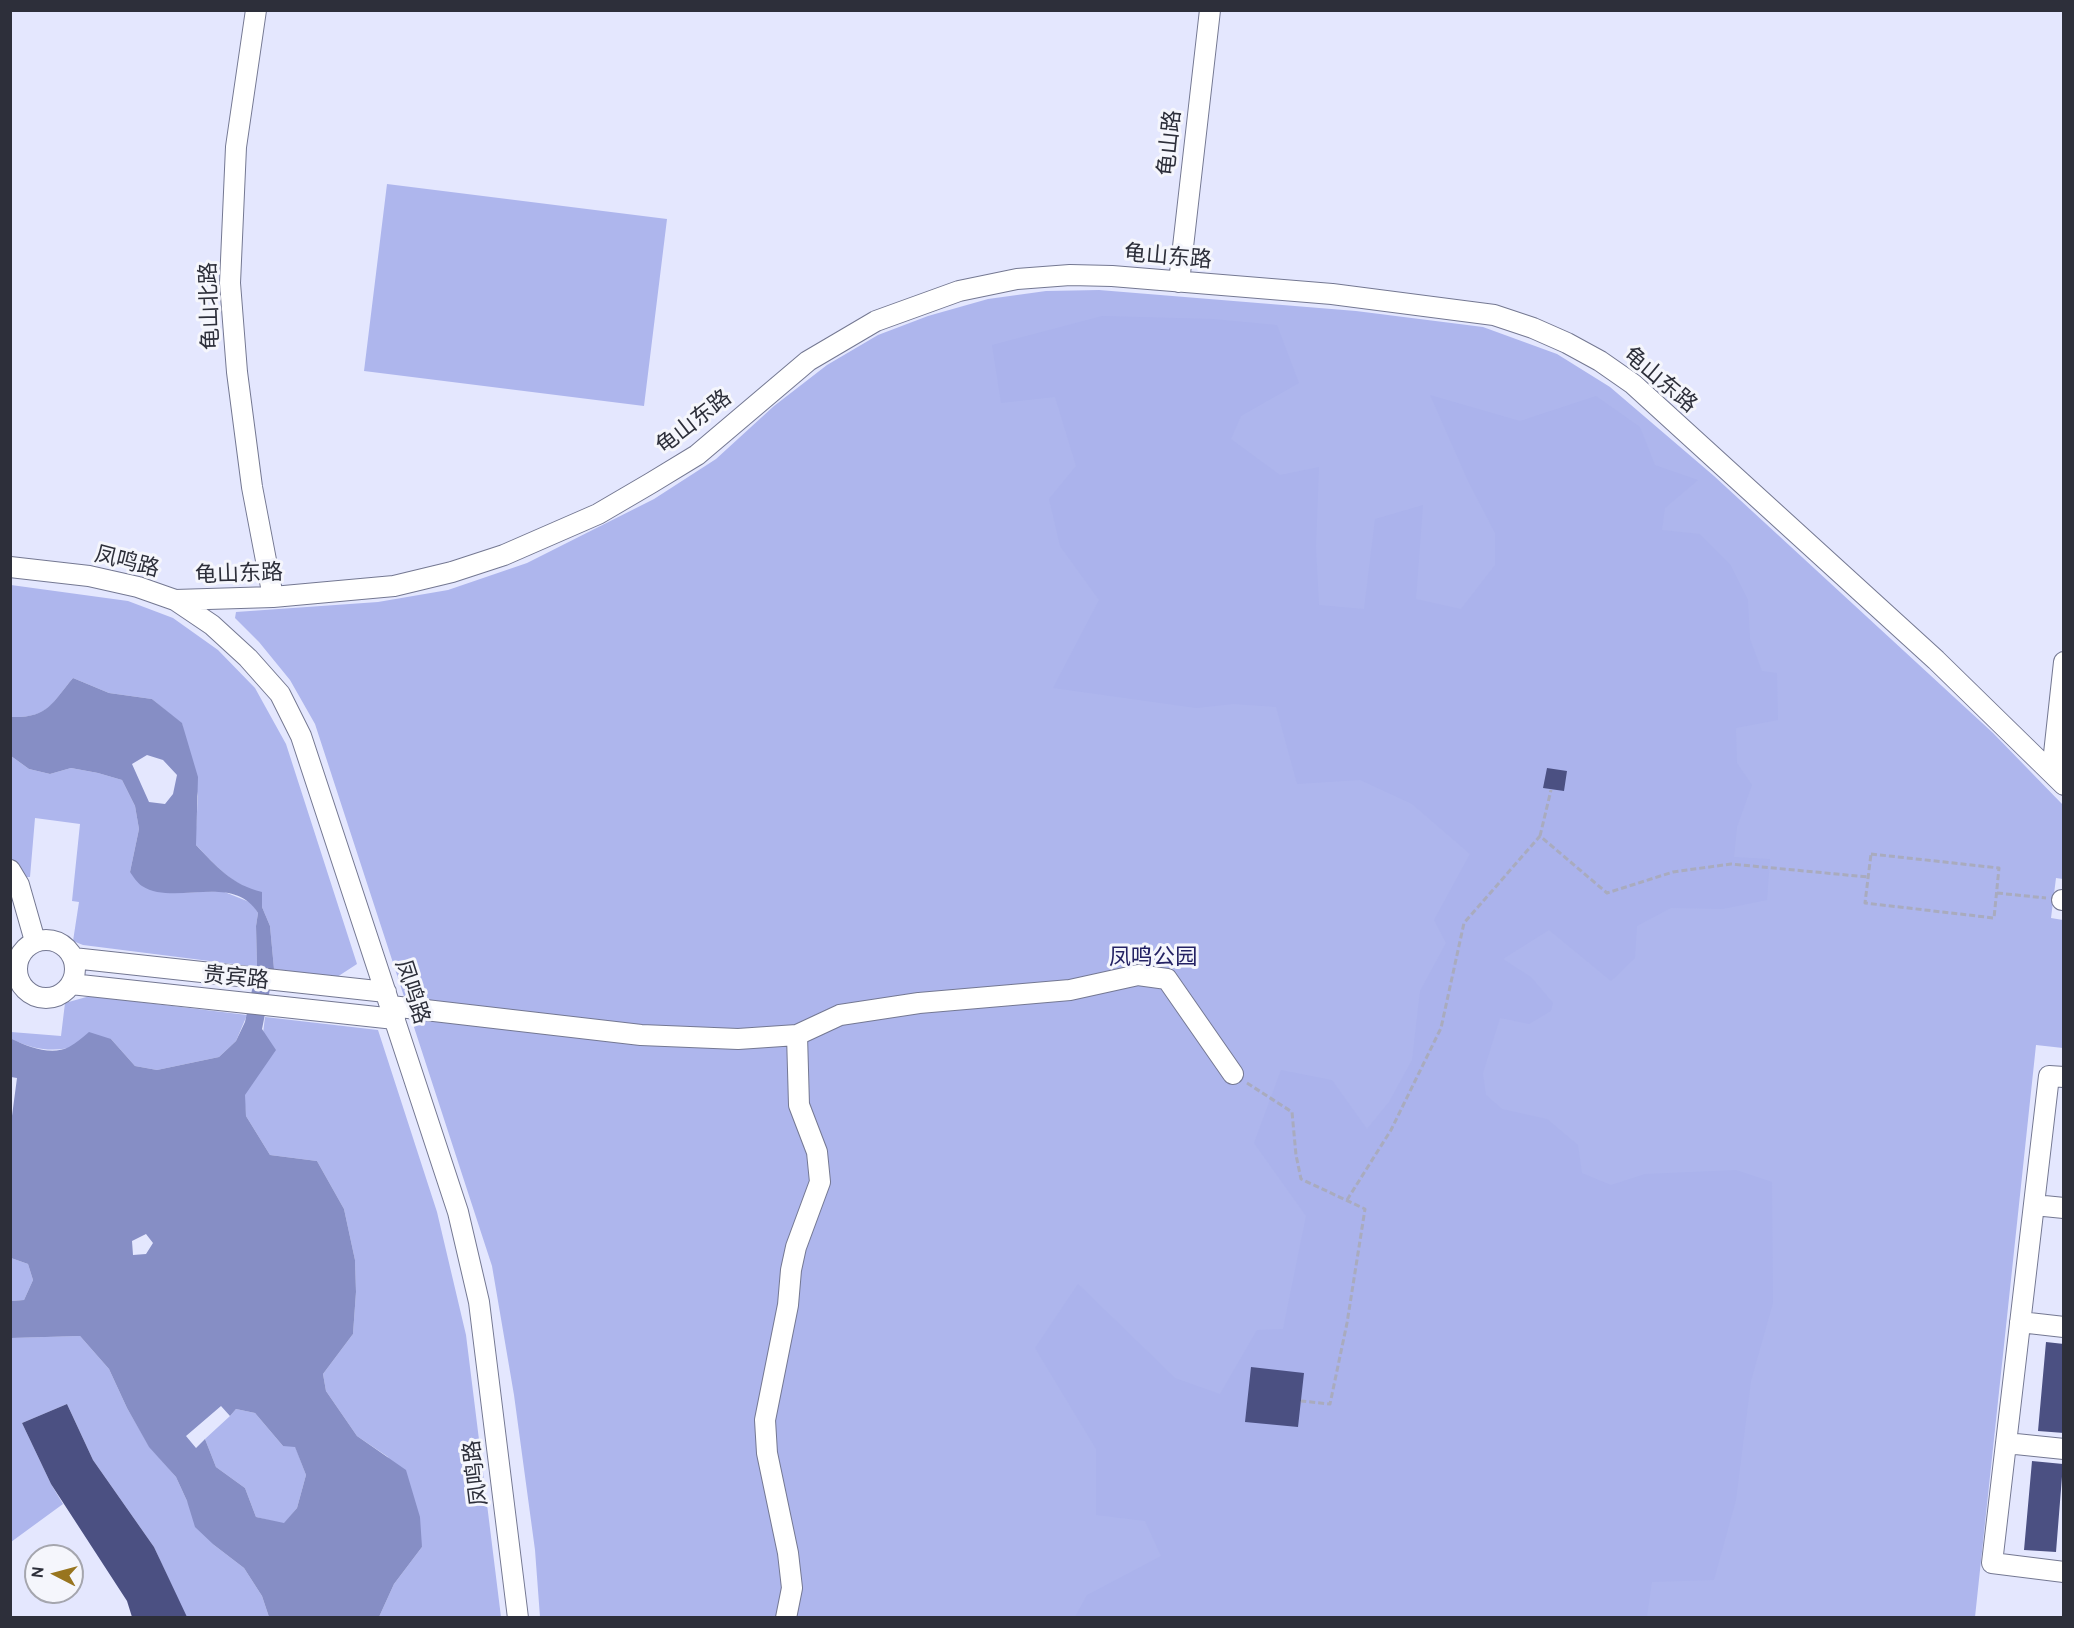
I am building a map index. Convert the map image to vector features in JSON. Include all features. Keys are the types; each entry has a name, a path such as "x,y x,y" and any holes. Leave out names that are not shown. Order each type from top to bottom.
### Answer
{"street":[{"name":"龟山北路","path":"256,10 236,147 230,283 237,372 252,487 273,597"},
{"name":"龟山路","path":"1179,282 1210,10"},
{"name":"龟山东路","path":"175,600 273,597 394,586 453,572 504,555 598,514 696,454 808,361 876,321 959,291 1017,279 1070,275 1332,294 1494,315 1533,328 1600,361 1633,384 1822,556 1936,660 2058,778"},
{"name":"凤鸣路","path":"10,567 89,576 138,587 175,600 212,626 248,658 280,694 301,735 458,1212 479,1302 518,1617"},
{"path":"2058,778 2064,662"},
{"path":"10,870 20,885 35,941"},
{"path":"44,939 61,944 73,958 75,967 71,984 55,997 35,996 20,984 17,964 20,955 35,941 44,939"},
{"name":"贵宾路","path":"73,958 391,1006"},
{"path":"391,1006 641,1035 738,1039 797,1035 840,1015 919,1003 1070,990 1138,975 1167,979 1233,1074"},
{"name":"贵宾路","path":"71,984 391,1006"},
{"path":"786,1617 792,1588 788,1552 767,1453 765,1420 788,1305 791,1270 796,1247 820,1182 817,1152 799,1105 797,1035"},
{"path":"2064,1077 2049,1076 1992,1563 2064,1572"},
{"path":"2034,1205 2064,1208"},
{"path":"2020,1322 2064,1328"},
{"path":"2006,1443 2064,1449"}],"path":[{"path":"1347,1200 1391,1130 1441,1028 1464,923 1540,836 1551,790"},
{"path":"1540,836 1608,893 1673,872 1731,864 1868,877"},
{"path":"1870,854 1999,868 1997,893 1994,918 1865,903 1870,854"},
{"path":"1997,893 2063,900"},
{"path":"1233,1074 1292,1112 1301,1179 1365,1209 1347,1323 1330,1404 1301,1401"}],"green space":[{"path":"387,184 667,219 644,406 364,371"},
{"name":"凤鸣公园","path":"1099,290 1356,311 1483,327 1557,354 1610,387 1714,476 1993,733 2063,805 2063,879 2056,878 2051,918 2063,920 2063,1048 2036,1045 1975,1617 540,1617 535,1550 514,1395 492,1266 315,724 290,680 259,642 235,618 236,612 378,602 448,590 527,563 654,499 716,459 774,406 827,365 878,335 928,316 988,299 1046,291"},
{"path":"11,585 128,601 173,618 218,650 255,688 286,744 357,964 337,977 274,969 270,926 262,907 261,893 233,880 195,844 198,796 182,724 152,699 109,693 73,678 54,702 42,712 24,717 11,717"},
{"path":"11,756 29,769 50,774 71,768 122,780 135,806 139,829 130,872 179,893 222,891 252,903 258,913 257,967 83,945 73,941 79,902 72,901 80,824 35,818 30,877 24,877 11,859"},
{"path":"90,996 247,1015 236,1041 219,1057 157,1070 135,1066 111,1039 73,1048 50,1049 25,1045 12,1039 11,1032 61,1036 65,1003"},
{"path":"265,1017 378,1030 437,1212 466,1335 501,1617 379,1617 394,1584 422,1547 388,1457 357,1436 326,1391 323,1374 353,1334 356,1292 355,1260 344,1209 317,1161 270,1155 246,1116 244,1095 258,1074"},
{"path":"11,1258 28,1264 33,1280 24,1300 11,1301"},
{"path":"80,1336 109,1369 127,1408 149,1446 176,1477 187,1501 214,1545 244,1568 262,1596 269,1617 186,1617 154,1547 93,1460 67,1404 22,1423 63,1504 11,1542 10,1338"},
{"path":"236,1409 255,1413 283,1446 295,1446 306,1475 297,1508 284,1524 256,1517 245,1488 216,1467 205,1439"}],"shaded area":[{"path":"1102,316 1213,319 1277,325 1299,383 1241,416 1231,439 1280,475 1319,467 1316,547 1319,605 1364,609 1375,519 1423,505 1416,599 1461,609 1495,565 1495,533 1468,481 1430,395 1520,421 1596,396 1640,427 1655,465 1698,480 1665,508 1662,530 1700,534 1730,564 1748,600 1750,639 1762,671 1777,673 1778,720 1736,728 1737,763 1752,785 1737,827 1734,857 1770,859 1767,900 1723,909 1671,908 1637,926 1635,958 1611,981 1549,930 1503,959 1531,977 1553,1003 1551,1011 1529,1024 1500,1018 1483,1073 1486,1095 1502,1109 1547,1119 1578,1145 1582,1173 1611,1185 1645,1174 1736,1170 1772,1182 1773,1303 1751,1381 1736,1500 1714,1580 1652,1582 1647,1617 1075,1617 1087,1595 1161,1556 1145,1521 1096,1515 1096,1449 1035,1348 1078,1284 1175,1378 1220,1394 1257,1330 1283,1329 1306,1216 1254,1143 1281,1070 1332,1080 1367,1129 1389,1102 1412,1060 1420,991 1446,943 1434,920 1470,854 1412,804 1360,780 1297,784 1276,707 1233,704 1196,708 1053,688 1099,600 1060,546 1049,499 1076,466 1055,397 1001,403 992,345"},
{"path":"73,678 109,693 152,699 182,723 198,777 196,845 233,880 262,892 262,907 270,926 274,969 262,1029 276,1050 245,1095 246,1116 270,1155 317,1161 344,1209 355,1260 356,1292 353,1334 323,1374 326,1391 357,1436 406,1470 420,1517 422,1547 394,1584 379,1617 269,1617 262,1596 244,1568 195,1527 176,1477 149,1447 109,1369 80,1336 11,1338 11,1301 24,1300 33,1280 28,1264 11,1258 10,1131 17,1078 11,1077 12,1039 33,1047 55,1051 69,1047 89,1032 111,1039 135,1066 157,1070 219,1057 236,1041 245,1022 257,967 258,913 247,901 234,894 219,892 155,892 138,883 130,872 139,829 135,806 122,780 71,768 50,774 29,769 11,756 11,717 33,715 48,708","holes":["147,755 163,760 177,775 173,794 165,804 149,802 132,764","146,1234 153,1243 146,1254 133,1255 132,1241","221,1406 230,1416 236,1409 255,1413 283,1446 295,1447 306,1475 297,1508 284,1523 256,1517 245,1488 216,1467 205,1439 196,1448 186,1436"]}],"building":[{"path":"1547,768 1567,771 1564,791 1543,788"},
{"path":"2046,1342 2064,1344 2064,1433 2038,1431"},
{"path":"1251,1367 1304,1373 1298,1427 1245,1422"},
{"path":"67,1404 93,1460 154,1547 187,1617 132,1617 127,1601 51,1484 22,1423"},
{"path":"2032,1461 2063,1464 2056,1552 2024,1550"}]}
